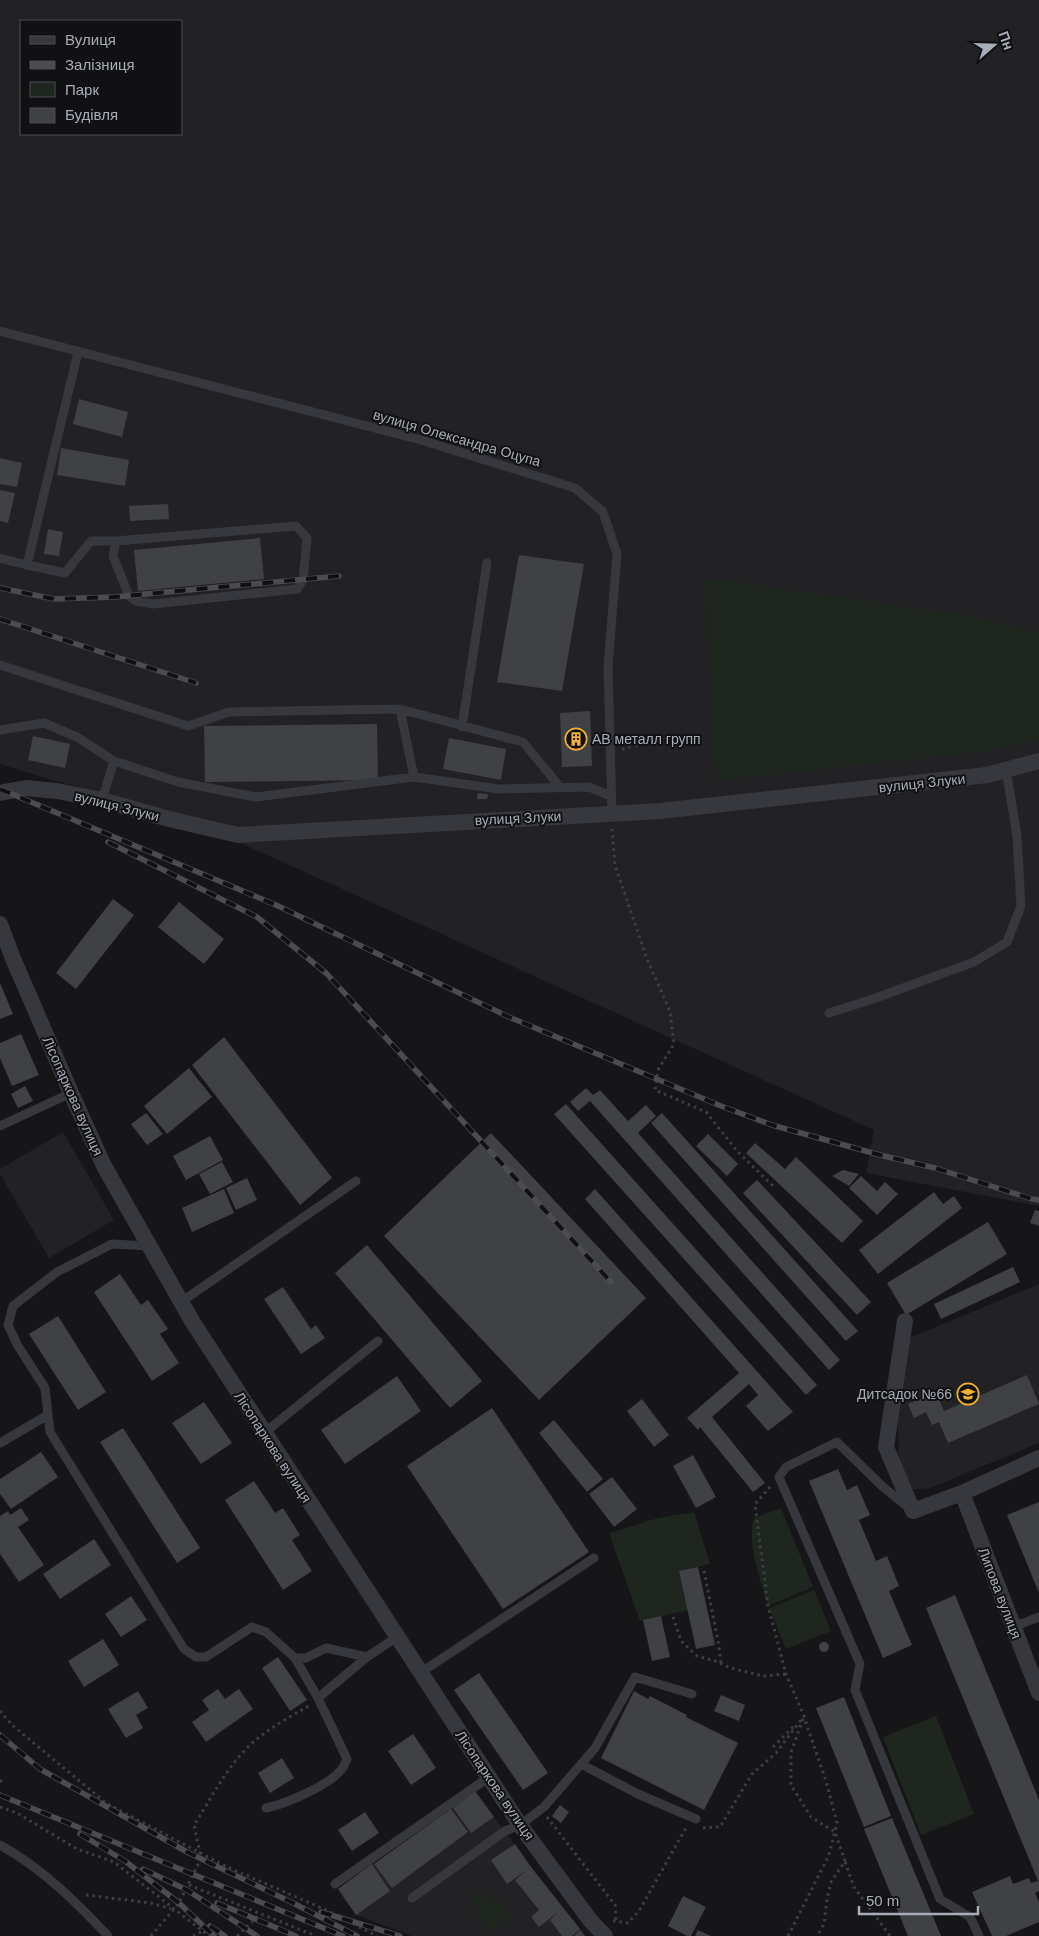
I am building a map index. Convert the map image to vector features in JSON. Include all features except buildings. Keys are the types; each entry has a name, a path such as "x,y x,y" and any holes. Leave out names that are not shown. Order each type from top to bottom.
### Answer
{"street":[{"name":"вулиця Злуки","path":"0,793 26,788 57,791 102,800 169,819 238,835 680,809 987,775 1039,761"},
{"name":"Лісопаркова вулиця","path":"0,924 6,958 104,1166 182,1302 264,1433 520,1825 606,1931"},
{"path":"905,1321 886,1447 913,1511 962,1493 1039,1458"},
{"name":"Липова вулиця","path":"962,1493 1039,1693"}],"lane":[{"name":"вулиця Олександра Оцупа","path":"0,331 421,440 575,488 603,512 617,554 608,666 612,813"},
{"path":"27,565 78,352"},
{"path":"0,558 65,573 91,541 116,541 296,526 306,538 303,580 297,588 153,604 136,601 129,596 113,556 116,541"},
{"path":"462,727 487,563"},
{"path":"0,665 188,726 230,712 400,709 523,742 560,787"},
{"path":"400,709 414,778"},
{"path":"0,730 44,723 76,737 114,761 178,782 256,797 414,778 499,789 589,786 611,796"},
{"path":"102,800 114,761"},
{"path":"829,1013 974,962 1007,942 1021,906 1017,836 1006,770"},
{"path":"0,1126 71,1093"},
{"path":"182,1302 356,1181"},
{"path":"149,1246 112,1244 57,1272 13,1306 8,1325 18,1346 45,1388 50,1432 184,1649 196,1657 206,1657 252,1627 266,1632 295,1658 318,1698 347,1759 341,1770 330,1779 296,1799 266,1808"},
{"path":"264,1433 378,1342"},
{"path":"0,1443 48,1415"},
{"path":"913,1511 882,1486 837,1442 786,1467 779,1477 860,1664 855,1690 940,1899 970,1917 979,1936"},
{"path":"420,1673 594,1558"},
{"path":"1013,1627 1039,1617"},
{"path":"318,1698 397,1636"},
{"path":"295,1658 306,1658 326,1648 367,1658"},
{"path":"412,1898 505,1830 520,1825 542,1809 595,1748 635,1677 692,1694"},
{"path":"581,1764 694,1822"},
{"path":"335,1884 489,1777"},
{"path":"0,1845 18,1855 66,1893 108,1936"}],"path":[{"path":"610,752 650,742"},
{"path":"612,838 615,865 647,959 670,1011 674,1044 658,1070 655,1090 706,1112 737,1151 773,1186"},
{"path":"779,1477 755,1504 768,1606 786,1674 804,1716 826,1781 837,1823 829,1856 788,1936"},
{"path":"704,1571 721,1664"},
{"path":"673,1617 681,1642 697,1656 731,1668 763,1676 786,1674"},
{"path":"152,1936 174,1910 189,1885 201,1858 194,1826 232,1765 250,1745 318,1698"},
{"path":"0,1712 12,1725 106,1803 200,1851 225,1866 324,1909 377,1936"},
{"path":"774,1747 804,1716"},
{"path":"606,1931 610,1920 628,1923 639,1911 694,1822 705,1828 720,1827 752,1774 776,1753 804,1716"},
{"path":"804,1716 791,1752 792,1785 811,1817 835,1832 854,1887 890,1936"},
{"path":"0,1807 17,1813 77,1849 114,1862 209,1936"},
{"path":"542,1809 615,1905 616,1921 606,1931"},
{"path":"817,1936 824,1924 831,1882 844,1861"},
{"path":"189,1885 316,1936"},
{"path":"66,1893 151,1903 174,1910"},
{"path":"237,1936 260,1914"},
{"path":"192,1936 203,1930"}],"shaded area":[{"path":"0,0 1039,0 1039,1206 866,1173 874,1130 170,811 45,778 0,764"},
{"path":"63,1132 114,1220 49,1258 0,1174 0,1169"},
{"name":"Дитсадок №66","path":"1039,1284 1039,1443 930,1488 900,1491 895,1344"},
{"path":"475,1791 531,1867 586,1936 412,1936 356,1915 338,1889"}],"green space":[{"path":"706,578 973,616 1039,632 1039,740 983,752 719,780 713,750"},
{"path":"781,1508 813,1587 768,1606 755,1562 752,1527 754,1518"},
{"path":"694,1512 710,1564 698,1567 688,1610 640,1621 609,1533 658,1518"},
{"path":"814,1590 831,1631 786,1649 769,1608"},
{"path":"936,1716 974,1814 921,1835 883,1737"},
{"path":"482,1892 490,1902 497,1896 513,1915 491,1932 477,1914 482,1910 473,1899"}],"railway":[{"path":"0,588 54,599 114,597 339,576"},
{"path":"0,619 196,683"},
{"path":"0,789 276,905 509,1017 721,1106 772,1125 935,1168 1039,1200"},
{"path":"108,842 257,917 326,973 611,1282"},
{"path":"0,1735 40,1769 187,1852 357,1936"},
{"path":"0,1795 343,1936"},
{"path":"80,1834 125,1861 179,1903 214,1936"},
{"path":"143,1869 187,1890 257,1936"},
{"path":"217,1903 296,1936"},
{"path":"321,1912 400,1936"},
{"path":"210,1926 225,1936"}],"place":[{"name":"АВ металл групп","path":"576,739"},
{"name":"Дитсадок №66","path":"968,1394"}]}
